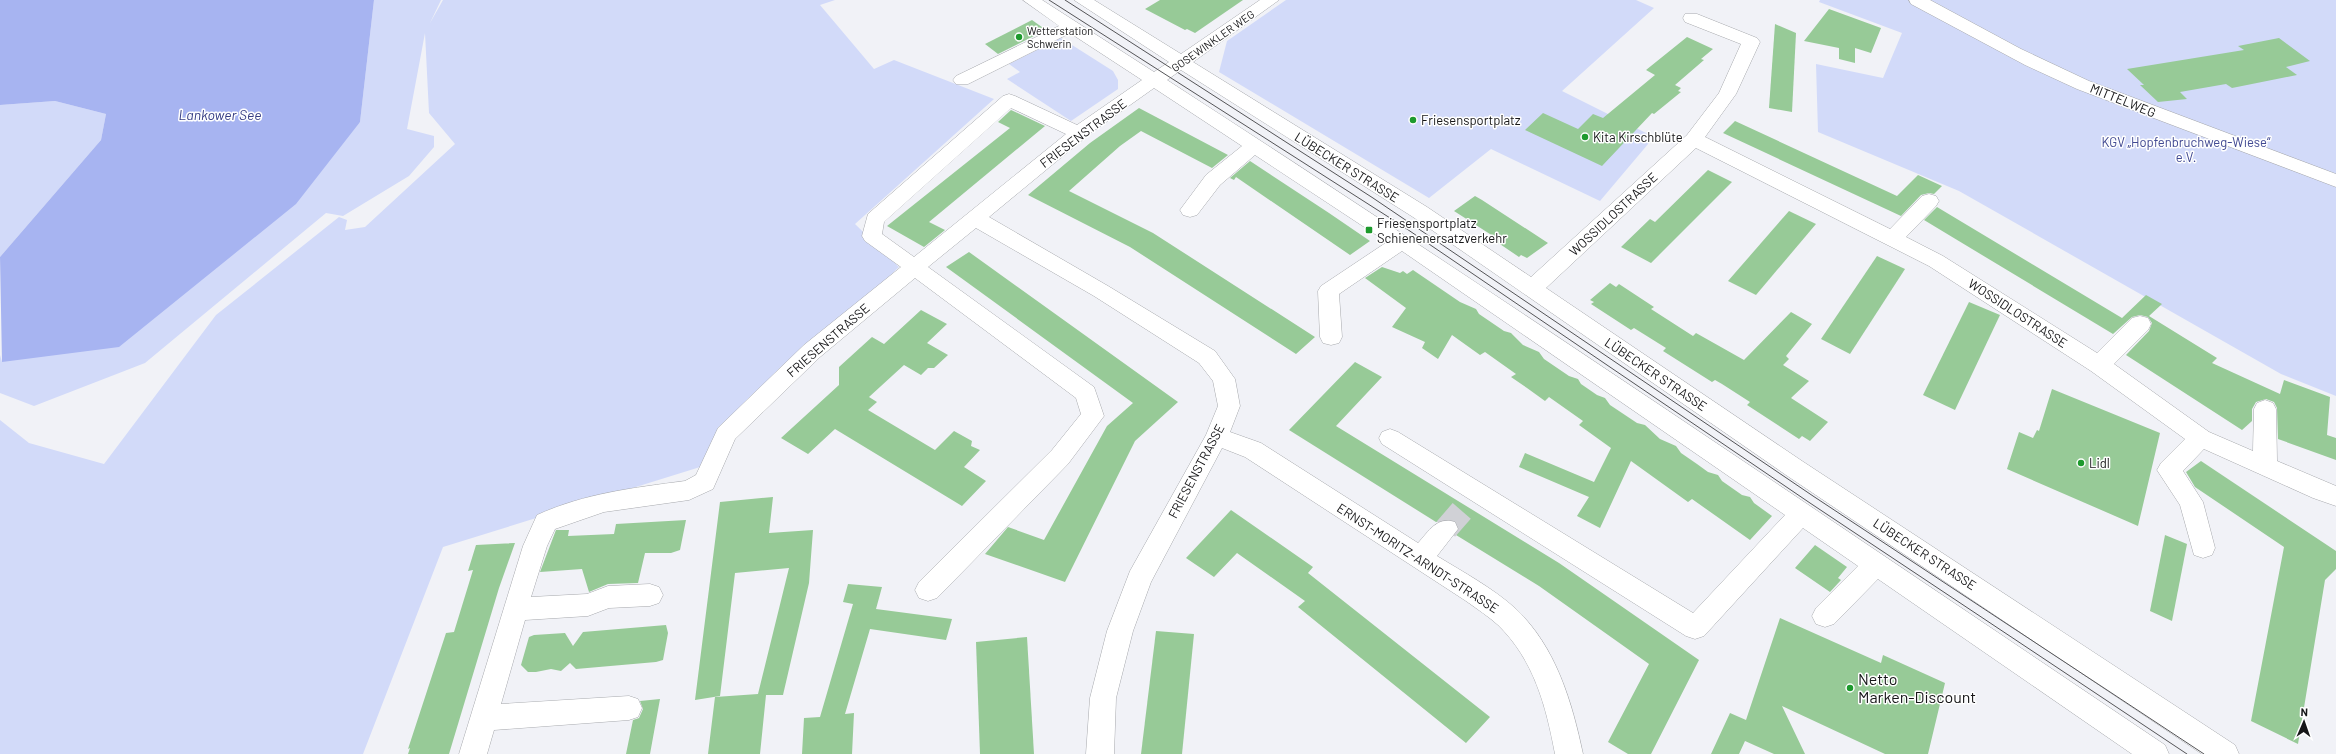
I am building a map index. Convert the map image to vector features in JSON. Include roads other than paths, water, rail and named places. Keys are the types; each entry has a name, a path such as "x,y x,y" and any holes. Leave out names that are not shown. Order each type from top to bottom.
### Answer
{"street":[{"path":"1031,0 1402,242 1802,513 2143,750"},
{"name":"LÜBECKER STRASSE","path":"1082,0 1420,212 1794,468 2225,754"},
{"name":"GOSEWINKLER WEG","path":"1155,81 1271,0"},
{"name":"MITTELWEG","path":"1918,0 2049,70 2152,112 2295,164 2336,181"},
{"name":"WOSSIDLOSTRASSE","path":"1531,289 1694,139 1727,94 1751,42 1691,18"},
{"path":"962,80 1072,26"},
{"name":"FRIESENSTRASSE","path":"515,609 535,546 546,522 564,514 604,502 689,490 705,482 726,434 747,412 812,351 1079,133 1155,81"},
{"path":"928,590 1060,457 1093,416 1086,393 872,236 875,219 1009,100 1079,133"},
{"name":"WOSSIDLOSTRASSE","path":"1694,139 1936,261 2099,365 2201,438 2336,496"},
{"path":"1190,210 1213,180 1254,146"},
{"path":"1893,238 1929,201"},
{"name":"FRIESENSTRASSE","path":"975,218 1088,283 1207,357 1224,379 1229,406 1217,437 1139,579 1120,631 1103,698 1100,754"},
{"path":"1331,337 1328,291 1402,242"},
{"path":"2099,365 2140,324"},
{"path":"2265,409 2265,466"},
{"name":"ERNST-MORITZ-ARNDT-STRASSE","path":"1217,437 1253,450 1420,558 1507,617 1531,646 1554,690 1569,754"},
{"path":"1390,438 1472,499 1695,628 1802,513"},
{"path":"2201,438 2169,470 2191,502 2204,548"},
{"path":"1420,558 1446,529"},
{"path":"1825,616 1876,564"},
{"path":"473,754 515,609 588,605 608,597 650,595"},
{"path":"484,718 629,708"}],"water":[{"name":"Lankower See","path":"0,0 374,0 360,122 296,204 119,347 2,362 0,257 101,140 106,114 55,101 0,105"}],"tunnel":[{"path":"1446,529 1466,506"}],"tram line":[{"path":"1049,0 1401,225 1810,503 2187,754"},
{"path":"1065,0 1373,198 1813,496 2204,754"}],"place":[{"name":"Wetterstation Schwerin","path":"1019,37"},
{"name":"Friesensportplatz","path":"1413,120"},
{"name":"Kita Kirschblüte","path":"1585,137"},
{"name":"Friesensportplatz Schienenersatzverkehr","path":"1369,230"},
{"name":"Lidl","path":"2081,463"},
{"name":"Netto Marken-Discount","path":"1850,688"}],"park label":[{"name":"KGV „Hopfenbruchweg-Wiese“ e.V.","path":"2186,150"}]}
